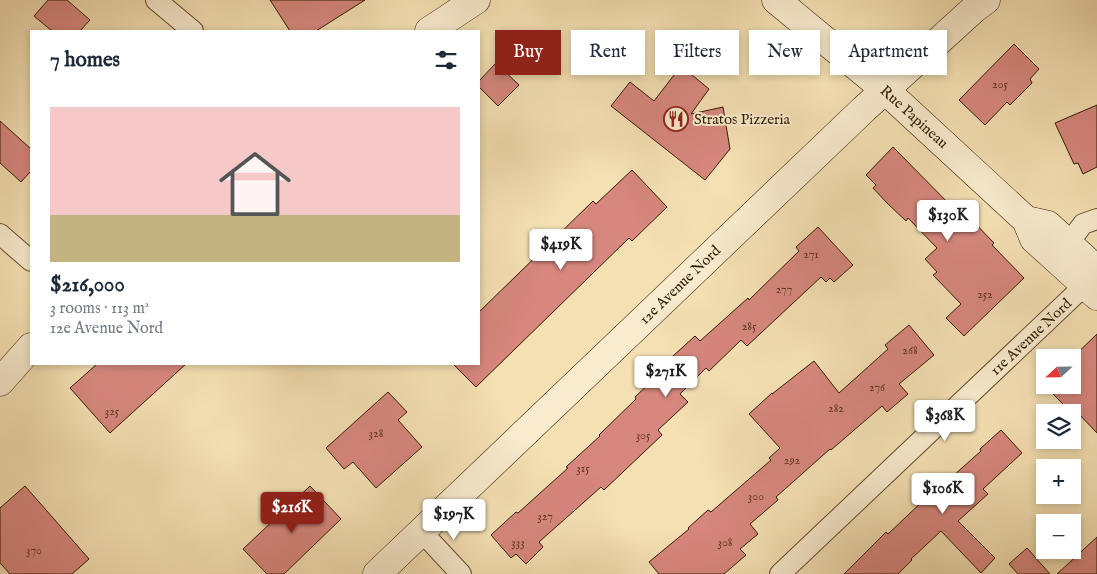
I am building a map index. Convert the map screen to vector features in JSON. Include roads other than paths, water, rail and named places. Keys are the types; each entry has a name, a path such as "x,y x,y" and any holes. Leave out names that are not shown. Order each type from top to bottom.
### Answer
{"main road":[{"path":"431,30 476,0"},
{"name":"Rue Papineau","path":"776,0 884,89 1026,220 1034,238 1093,284"},
{"name":"12e Avenue Nord","path":"376,574 884,89 986,0"},
{"name":"Rue Papineau","path":"1026,220 1048,225 1068,244 1093,284"},
{"path":"0,382 30,348"}],"street":[{"path":"156,0 192,30"},
{"path":"1068,244 1083,224 1097,219"},
{"path":"0,234 30,260"},
{"name":"11e Avenue Nord","path":"780,574 1093,284"},
{"path":"422,532 461,574"}],"place":[{"name":"Stratos Pizzeria","path":"676,119"}]}
